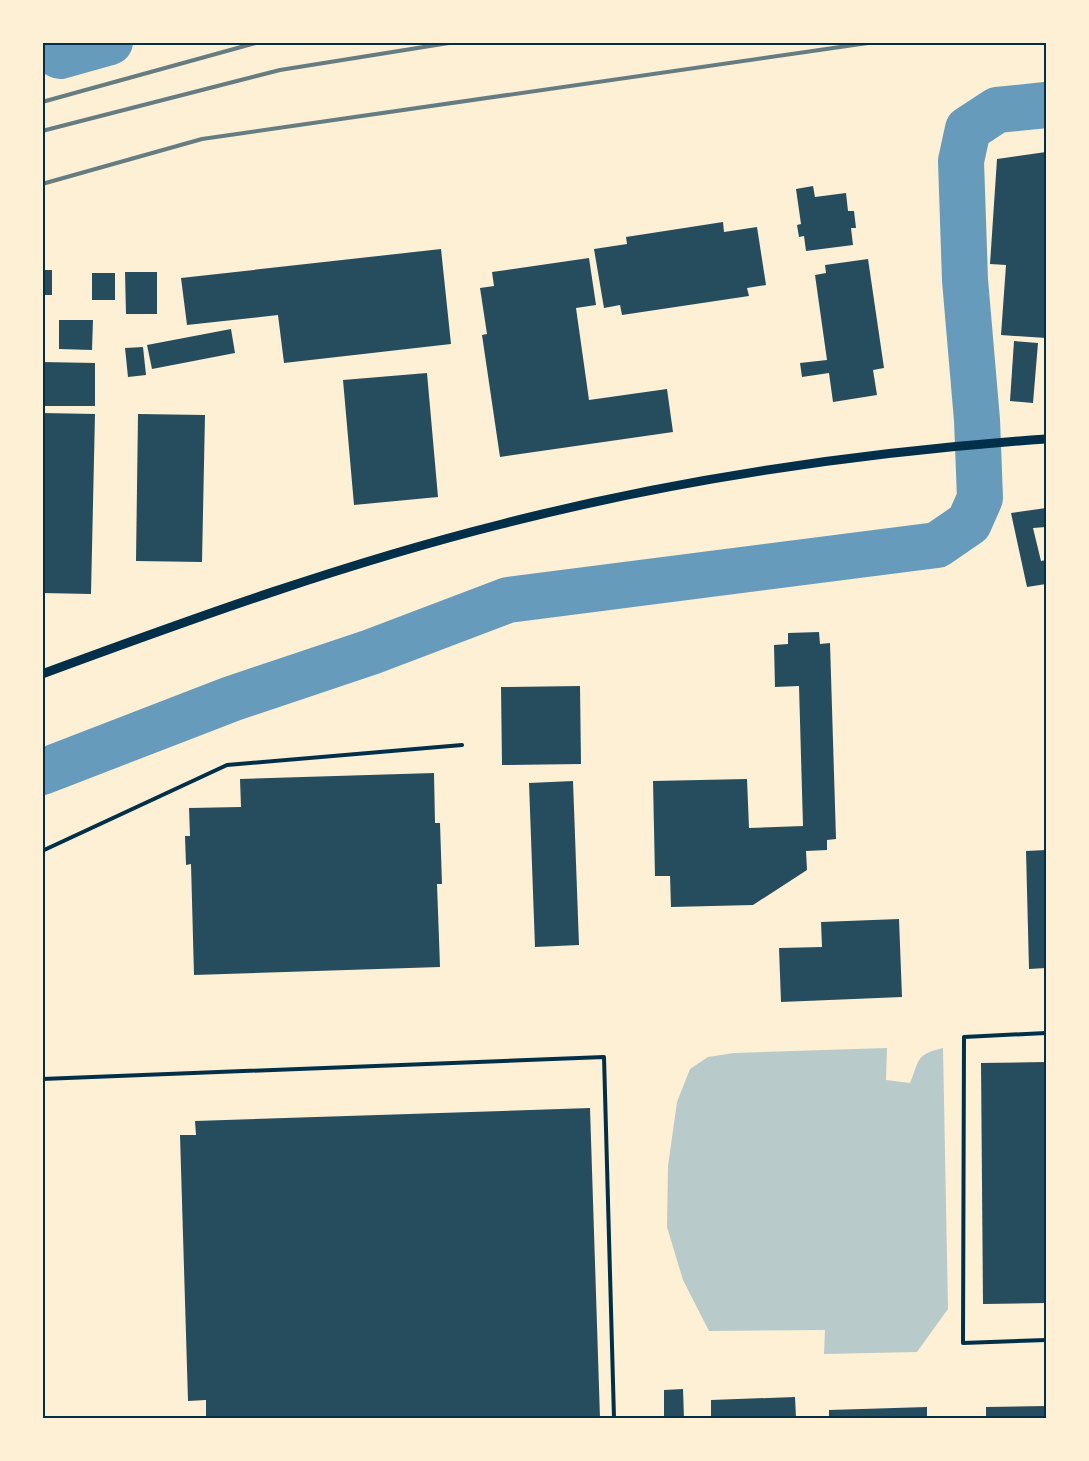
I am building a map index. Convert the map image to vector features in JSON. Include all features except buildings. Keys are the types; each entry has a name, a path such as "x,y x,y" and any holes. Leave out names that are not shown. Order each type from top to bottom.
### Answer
{"street":[{"path":"42,674 207,613 377,558 502,524 624,495 759,470 940,448 1046,439"}],"lane":[{"path":"42,851 227,765 462,745"},
{"path":"1046,1033 964,1037 963,1343 1046,1340"},
{"path":"42,1080 604,1056 614,1418"}],"shaded area":[{"path":"887,1048 886,1080 910,1083 920,1059 927,1053 943,1048 948,1309 917,1352 824,1354 825,1330 709,1331 683,1280 667,1227 668,1166 677,1102 690,1069 708,1057 734,1053"}],"waterway":[{"path":"47,42 47,49 60,56 110,42"},
{"path":"42,772 231,699 371,652 508,600 937,545 969,523 980,498 977,420 965,280 961,161 968,129 997,110 1046,105"}],"railway":[{"path":"42,102 259,42"},
{"path":"42,131 280,70 455,42"},
{"path":"42,184 202,139 875,42"}]}
